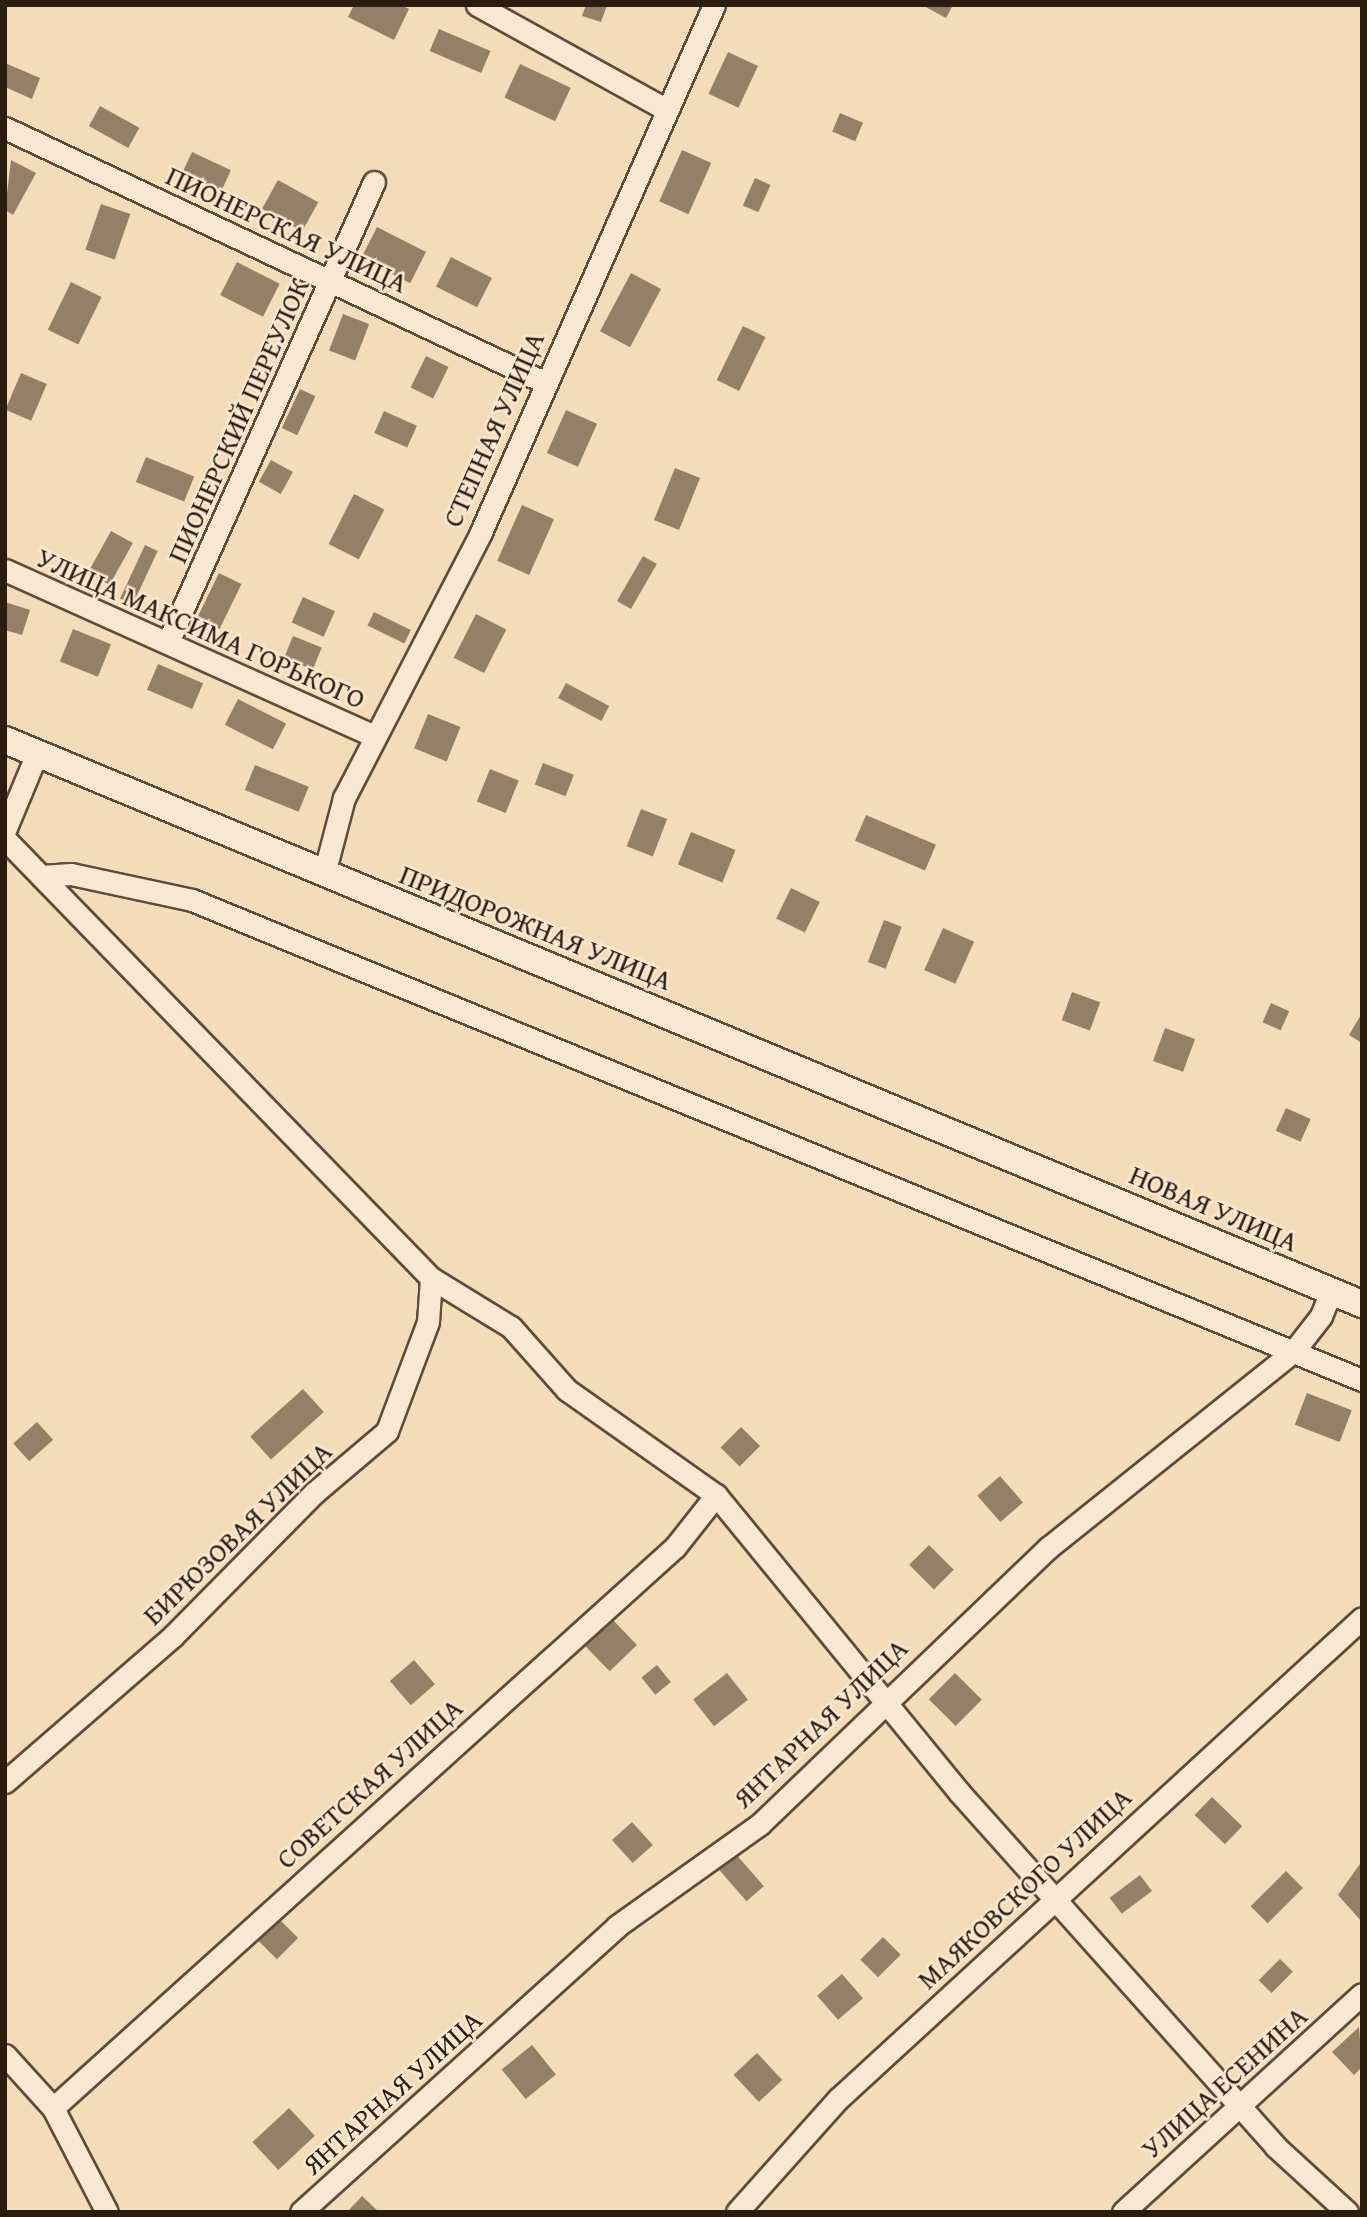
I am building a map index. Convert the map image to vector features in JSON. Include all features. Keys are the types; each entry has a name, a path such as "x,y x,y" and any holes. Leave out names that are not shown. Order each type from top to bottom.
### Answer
{"street":[{"path":"477,5 667,110"},
{"name":"СТЕПНАЯ УЛИЦА","path":"324,874 344,798 481,531 544,382 714,5"},
{"name":"ПИОНЕРСКАЯ УЛИЦА","path":"5,128 544,382"},
{"name":"ПИОНЕРСКИЙ ПЕРЕУЛОК","path":"168,642 332,281 374,182"},
{"name":"УЛИЦА МАКСИМА ГОРЬКОГО","path":"5,570 374,736"},
{"name":"ПРИДОРОЖНАЯ УЛИЦА","path":"5,740 1042,1171"},
{"path":"5,830 37,753"},
{"path":"5,839 431,1278 511,1327 567,1390 716,1495 887,1703 1056,1897 1241,2105 1347,2212"},
{"path":"41,876 71,874 192,900 1362,1380"},
{"name":"НОВАЯ УЛИЦА","path":"1042,1171 1362,1304"},
{"name":"БИРЮЗОВАЯ УЛИЦА","path":"5,1782 173,1636 314,1493 387,1432 428,1322 431,1278"},
{"name":"ЯНТАРНАЯ УЛИЦА","path":"301,2212 617,1926 760,1824 1048,1548 1293,1352 1321,1316 1331,1291"},
{"name":"СОВЕТСКАЯ УЛИЦА","path":"53,2108 675,1547 716,1495"},
{"name":"МАЯКОВСКОГО УЛИЦА","path":"737,2212 838,2099 1362,1618"},
{"name":"УЛИЦА ЕСЕНИНА","path":"1123,2212 1362,1994"},
{"path":"5,2055 53,2108 107,2212"}],"building":[{"path":"354,5 401,5 409,9 394,40 348,17"},
{"path":"586,5 607,5 601,22 582,16"},
{"path":"922,5 953,5 946,18"},
{"path":"439,29 491,51 481,73 430,51"},
{"path":"728,52 758,66 738,108 709,94"},
{"path":"5,63 40,78 32,99 5,87"},
{"path":"520,64 571,88 555,121 504,98"},
{"path":"100,106 139,128 128,148 89,126"},
{"path":"840,113 863,123 855,141 832,131"},
{"path":"682,150 711,163 688,214 659,201"},
{"path":"192,152 231,170 221,192 182,174"},
{"path":"11,160 36,173 13,215 5,210"},
{"path":"755,178 771,185 758,212 743,205"},
{"path":"278,180 318,202 302,231 262,209"},
{"path":"101,204 130,214 115,259 85,249"},
{"path":"377,227 426,252 410,283 361,258"},
{"path":"451,257 492,278 477,307 436,286"},
{"path":"237,262 280,284 263,317 220,295"},
{"path":"631,273 661,289 630,347 600,331"},
{"path":"71,282 102,297 78,345 48,330"},
{"path":"343,314 369,324 355,360 329,350"},
{"path":"743,326 765,337 739,391 717,380"},
{"path":"426,356 448,367 433,398 411,387"},
{"path":"21,373 47,384 31,421 5,410"},
{"path":"300,389 315,396 297,435 282,428"},
{"path":"566,410 597,424 578,467 547,453"},
{"path":"384,411 417,426 407,448 374,433"},
{"path":"146,457 194,476 184,502 136,482"},
{"path":"271,460 293,472 281,494 259,482"},
{"path":"675,468 700,478 679,530 654,520"},
{"path":"354,494 384,509 359,559 329,544"},
{"path":"522,505 554,519 529,575 497,561"},
{"path":"111,531 133,543 110,585 88,573"},
{"path":"145,545 158,551 133,604 120,598"},
{"path":"643,556 657,564 631,609 617,601"},
{"path":"219,573 241,584 220,629 197,618"},
{"path":"303,597 335,611 324,637 292,623"},
{"path":"5,602 30,610 22,635 5,630"},
{"path":"374,612 411,630 404,643 367,625"},
{"path":"476,614 506,629 484,673 454,658"},
{"path":"73,629 111,644 98,677 60,661"},
{"path":"293,636 322,648 313,670 284,658"},
{"path":"158,664 203,683 192,709 147,690"},
{"path":"566,683 609,706 601,721 558,698"},
{"path":"238,699 286,724 273,749 225,725"},
{"path":"428,714 460,727 447,761 414,748"},
{"path":"543,763 574,775 566,796 535,784"},
{"path":"255,765 309,787 299,812 245,790"},
{"path":"490,769 519,781 506,813 477,801"},
{"path":"641,809 667,819 653,856 627,846"},
{"path":"866,815 936,845 925,870 855,841"},
{"path":"691,832 736,850 722,882 678,864"},
{"path":"791,888 820,902 805,933 776,919"},
{"path":"884,920 902,927 886,969 868,962"},
{"path":"943,928 974,942 955,984 924,970"},
{"path":"1072,992 1100,1002 1090,1030 1062,1020"},
{"path":"1271,1003 1289,1011 1281,1030 1262,1022"},
{"path":"1362,1013 1362,1043 1349,1035"},
{"path":"1165,1028 1195,1039 1183,1072 1153,1061"},
{"path":"1286,1108 1311,1119 1300,1142 1276,1131"},
{"path":"303,1389 324,1412 271,1460 250,1437"},
{"path":"1307,1393 1352,1410 1340,1442 1295,1425"},
{"path":"37,1422 53,1440 29,1461 13,1443"},
{"path":"741,1427 760,1446 740,1467 720,1448"},
{"path":"1000,1476 1023,1502 1000,1522 977,1496"},
{"path":"929,1545 954,1570 934,1590 909,1565"},
{"path":"612,1619 637,1645 610,1671 585,1645"},
{"path":"414,1660 435,1684 411,1705 390,1681"},
{"path":"657,1665 671,1682 655,1695 641,1678"},
{"path":"727,1673 748,1700 714,1726 693,1699"},
{"path":"955,1673 982,1700 956,1726 929,1699"},
{"path":"1212,1797 1242,1826 1225,1844 1195,1815"},
{"path":"632,1822 653,1845 633,1863 612,1840"},
{"path":"735,1853 764,1886 747,1901 718,1868"},
{"path":"1362,1861 1362,1922 1338,1895"},
{"path":"1286,1871 1303,1888 1268,1923 1251,1906"},
{"path":"1140,1875 1152,1891 1122,1914 1110,1898"},
{"path":"279,1919 298,1938 277,1959 258,1940"},
{"path":"883,1937 901,1955 878,1977 860,1960"},
{"path":"1280,1959 1293,1972 1272,1993 1259,1980"},
{"path":"842,1974 863,1998 838,2020 817,1996"},
{"path":"1359,2027 1362,2067 1354,2075 1332,2052"},
{"path":"532,2045 556,2075 526,2099 502,2070"},
{"path":"757,2053 782,2080 759,2102 734,2075"},
{"path":"289,2108 315,2136 278,2170 252,2142"},
{"path":"362,2196 379,2212 347,2212"}]}
